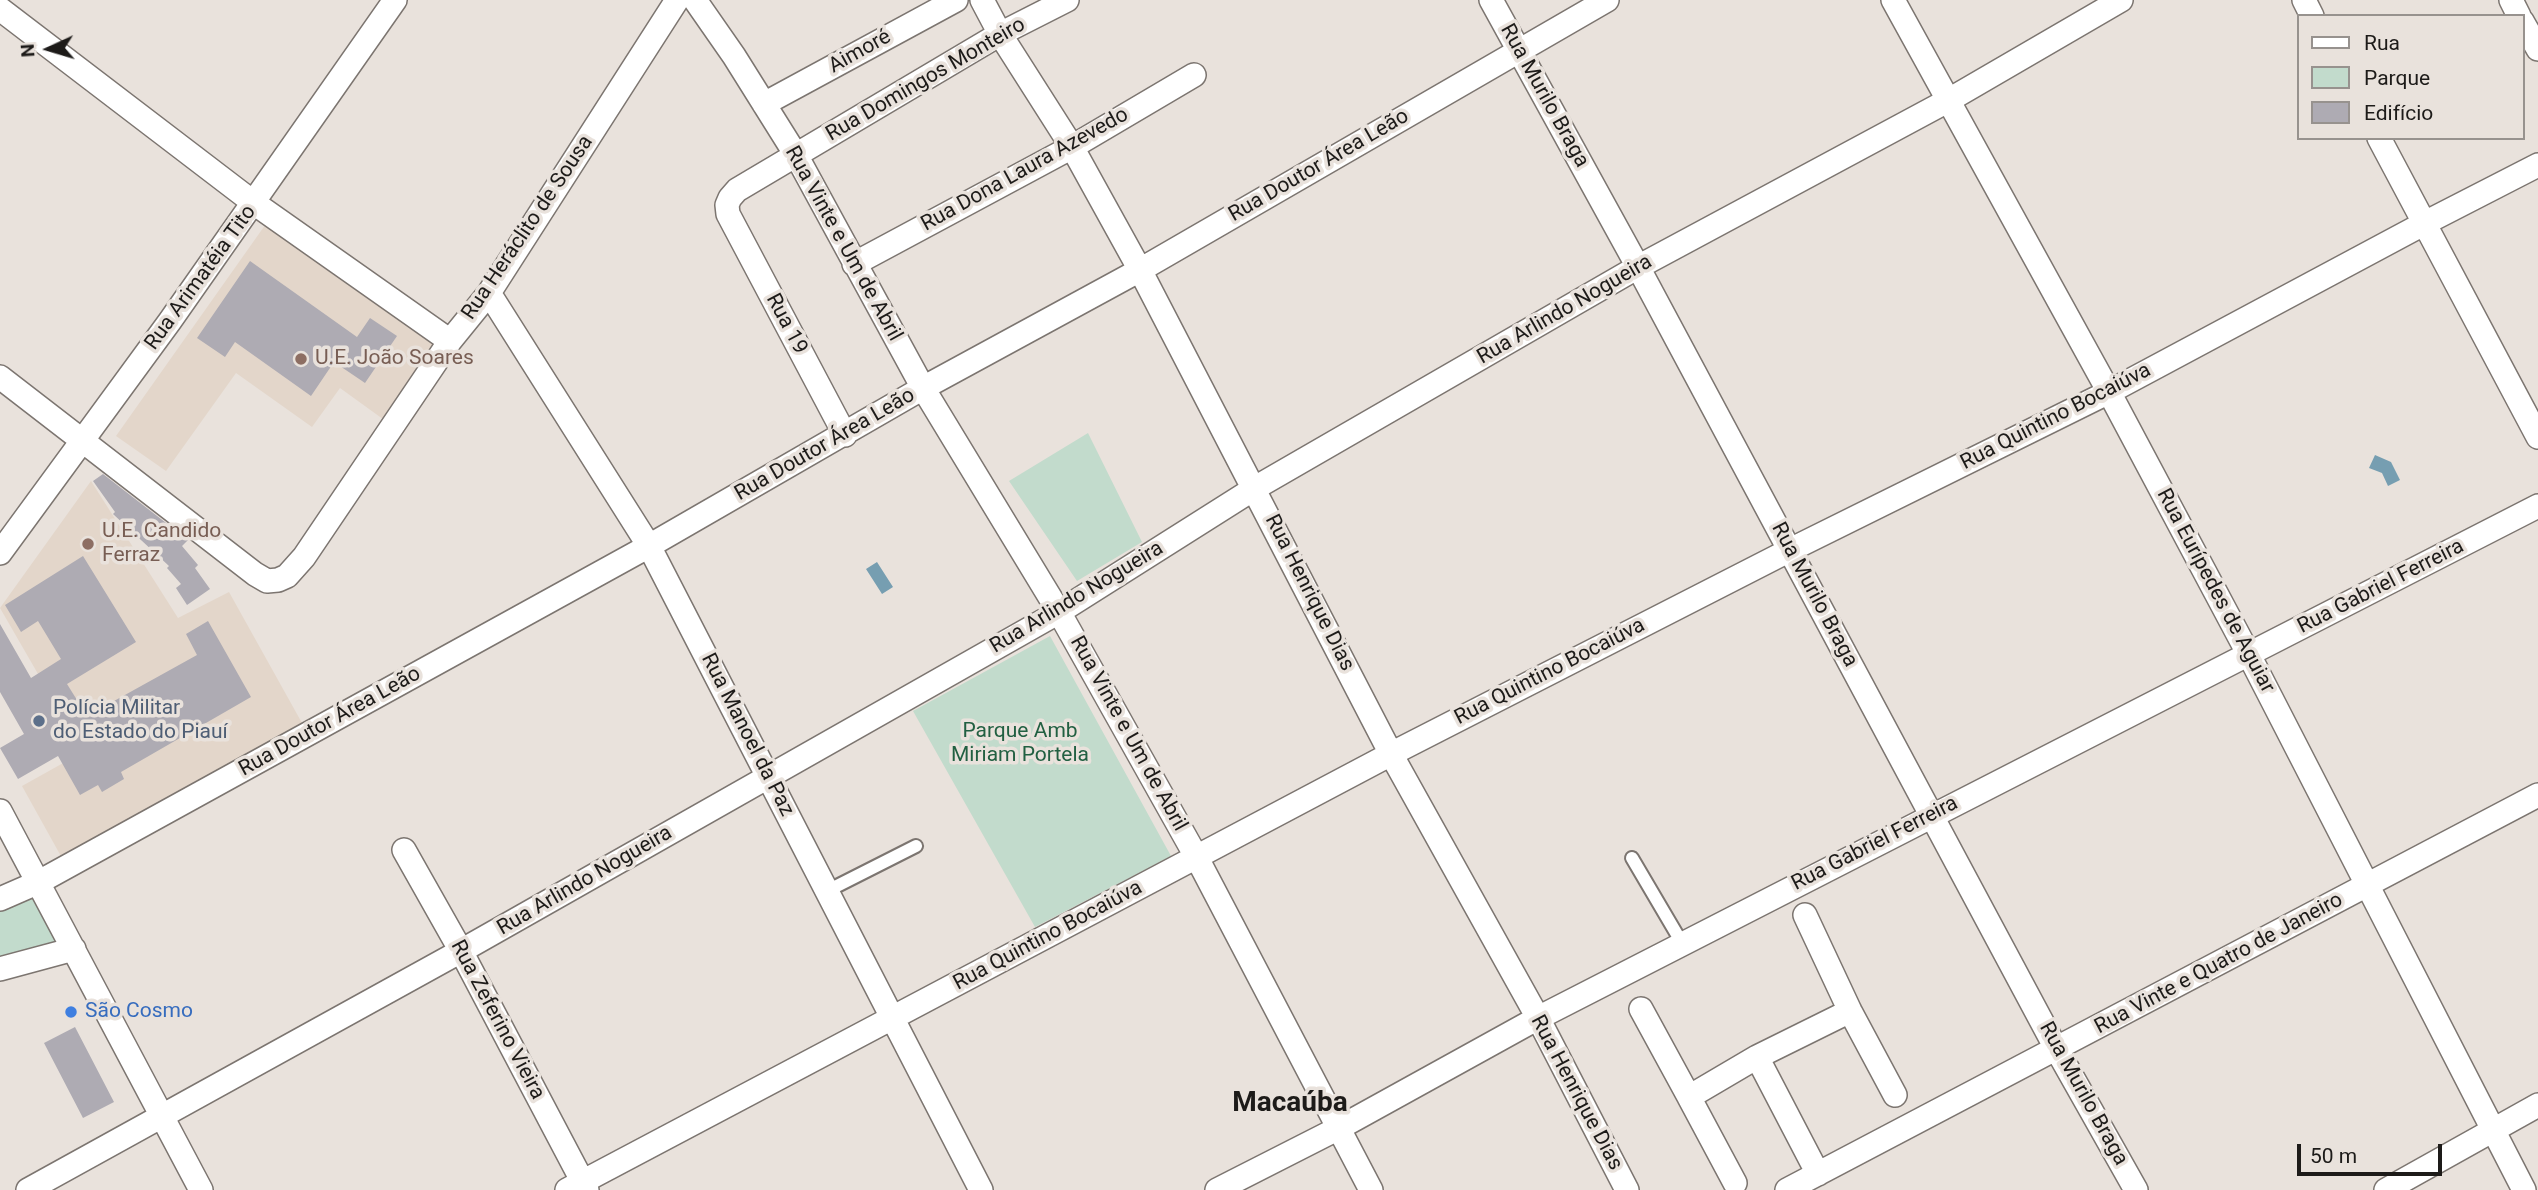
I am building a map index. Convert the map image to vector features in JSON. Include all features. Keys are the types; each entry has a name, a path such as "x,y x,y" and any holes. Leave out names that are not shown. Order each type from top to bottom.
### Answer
{"street":[{"name":"Rua Arimatéia Tito","path":"0,553 254,203 395,0"},
{"name":"Rua Heráclito de Sousa","path":"83,441 267,581 287,576 304,557 450,341 489,292 677,0"},
{"name":"Rua Vinte e Um de Abril","path":"695,0 796,155 923,388 1059,612 1197,858 1371,1190"},
{"name":"Aimoré","path":"764,104 956,0"},
{"name":"Rua Henrique Dias","path":"982,0 1000,34 1072,146 1140,270 1391,754 1538,1018 1627,1190"},
{"name":"Rua Domingos Monteiro","path":"728,214 727,205 737,190 1000,34 1067,0"},
{"name":"Rua Murilo Braga","path":"1492,0 2057,1050 2136,1190"},
{"name":"Rua Doutor Área Leão","path":"0,899 39,882 649,546 923,388 1140,270 1607,0"},
{"name":"Rua Eurípedes de Aguiar","path":"1893,0 2109,392 2249,655 2524,1190"},
{"name":"Rua Arlindo Nogueira","path":"28,1190 461,951 1059,612 1255,488 1638,267 1949,100 2121,0"},
{"path":"0,9 254,203 450,341"},
{"path":"2524,24 2538,49"},
{"name":"Rua Dona Laura Azevedo","path":"854,264 1072,146 1194,75"},
{"path":"2380,140 2538,437"},
{"name":"Rua Quintino Bocaiúva","path":"579,1187 1391,754 1790,550 2109,392 2538,165"},
{"name":"Rua 19","path":"728,214 845,435"},
{"name":"Rua Manoel da Paz","path":"489,292 649,546 981,1190"},
{"path":"0,377 83,441"},
{"name":"Rua Gabriel Ferreira","path":"1217,1190 1338,1129 1538,1018 1931,814 2249,655 2538,506"},
{"name":"Rua Vinte e Quatro de Janeiro","path":"1787,1190 2538,795"},
{"path":"0,811 201,1190"},
{"name":"Rua Zeferino Vieira","path":"404,850 461,951 579,1187"},
{"path":"1805,915 1850,1010 1895,1095"},
{"path":"0,969 74,949"},
{"path":"1641,1009 1735,1183"},
{"path":"1689,1097 1757,1057 1850,1010"},
{"path":"1757,1057 1818,1174"},
{"path":"2386,1190 2538,1105"}],"lane":[{"path":"827,891 916,846"},
{"path":"1632,858 1682,943"}],"shaded area":[{"name":"U.E. João Soares","path":"268,221 441,345 387,422 340,388 312,427 236,373 166,471 116,436"},
{"path":"91,481 178,618 229,592 302,723 62,858 22,786 83,752 0,608"}],"green space":[{"path":"1088,433 1142,542 1077,581 1009,481"},
{"name":"Parque Amb Miriam Portela","path":"1050,636 1171,856 1035,927 913,711"},
{"path":"37,896 57,945 0,960 0,911"}],"water":[{"path":"2375,455 2391,462 2400,480 2388,486 2382,473 2369,468"},
{"path":"877,562 893,587 882,594 866,569"}],"building":[{"path":"250,261 357,337 370,318 397,336 365,383 334,362 311,396 235,342 225,357 197,338"},
{"path":"103,474 188,540 182,546 198,565 195,568 210,589 187,605 176,588 181,584 167,568 169,566 113,514 115,512 93,481"},
{"path":"83,556 136,642 67,684 87,716 197,655 186,634 208,621 251,697 121,772 124,779 102,792 98,785 80,795 58,756 18,779 0,748 24,734 0,692 0,624 31,678 61,659 38,621 21,632 5,605"},
{"path":"75,1027 114,1102 83,1118 44,1043"}],"place":[{"name":"U.E. João Soares","path":"301,359"},
{"name":"U.E. Candido Ferraz","path":"88,544"},
{"name":"Polícia Militar do Estado do Piauí","path":"39,721"},
{"name":"São Cosmo","path":"71,1012"}],"district":[{"name":"Macaúba","path":"1290,1104"}]}
